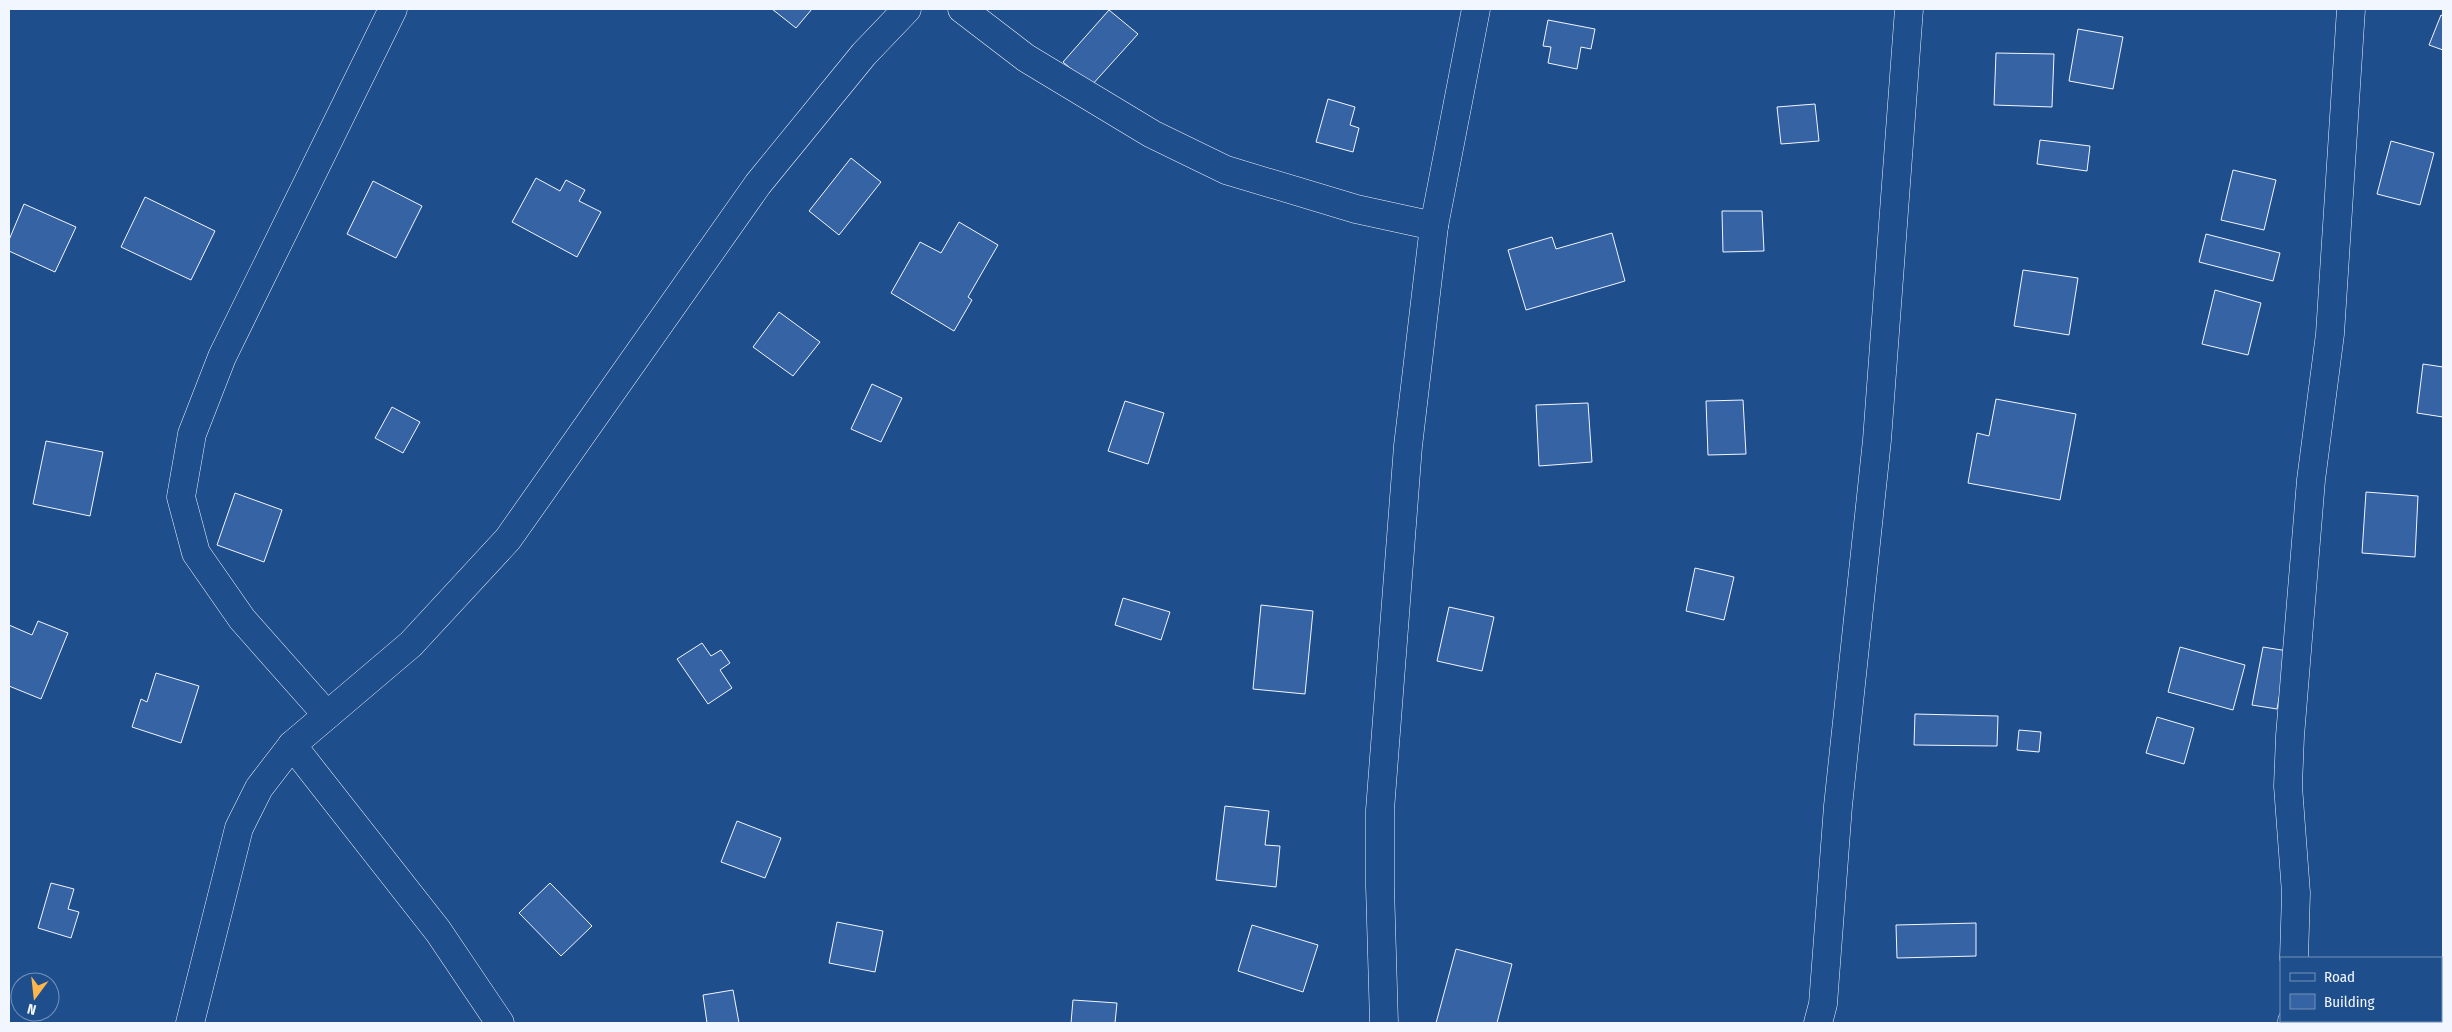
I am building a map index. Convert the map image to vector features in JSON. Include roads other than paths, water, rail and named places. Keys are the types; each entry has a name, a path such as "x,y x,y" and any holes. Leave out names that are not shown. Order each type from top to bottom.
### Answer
{"street":[{"path":"327,715 242,619 196,553 181,497 192,434 222,357 393,9"},
{"path":"190,1023 239,828 259,788 292,745 411,644 508,539 758,184 864,54 907,9"},
{"path":"962,9 1026,58 1152,134 1226,170 1356,209 1434,226"},
{"path":"1384,1023 1380,810 1408,446 1434,226 1476,9"},
{"path":"1818,1023 1823,1004 1838,806 1877,440 1909,9"},
{"path":"2294,957 2296,893 2288,786 2290,736 2311,480 2330,334 2351,9"},
{"path":"292,745 438,931 500,1023"}]}
